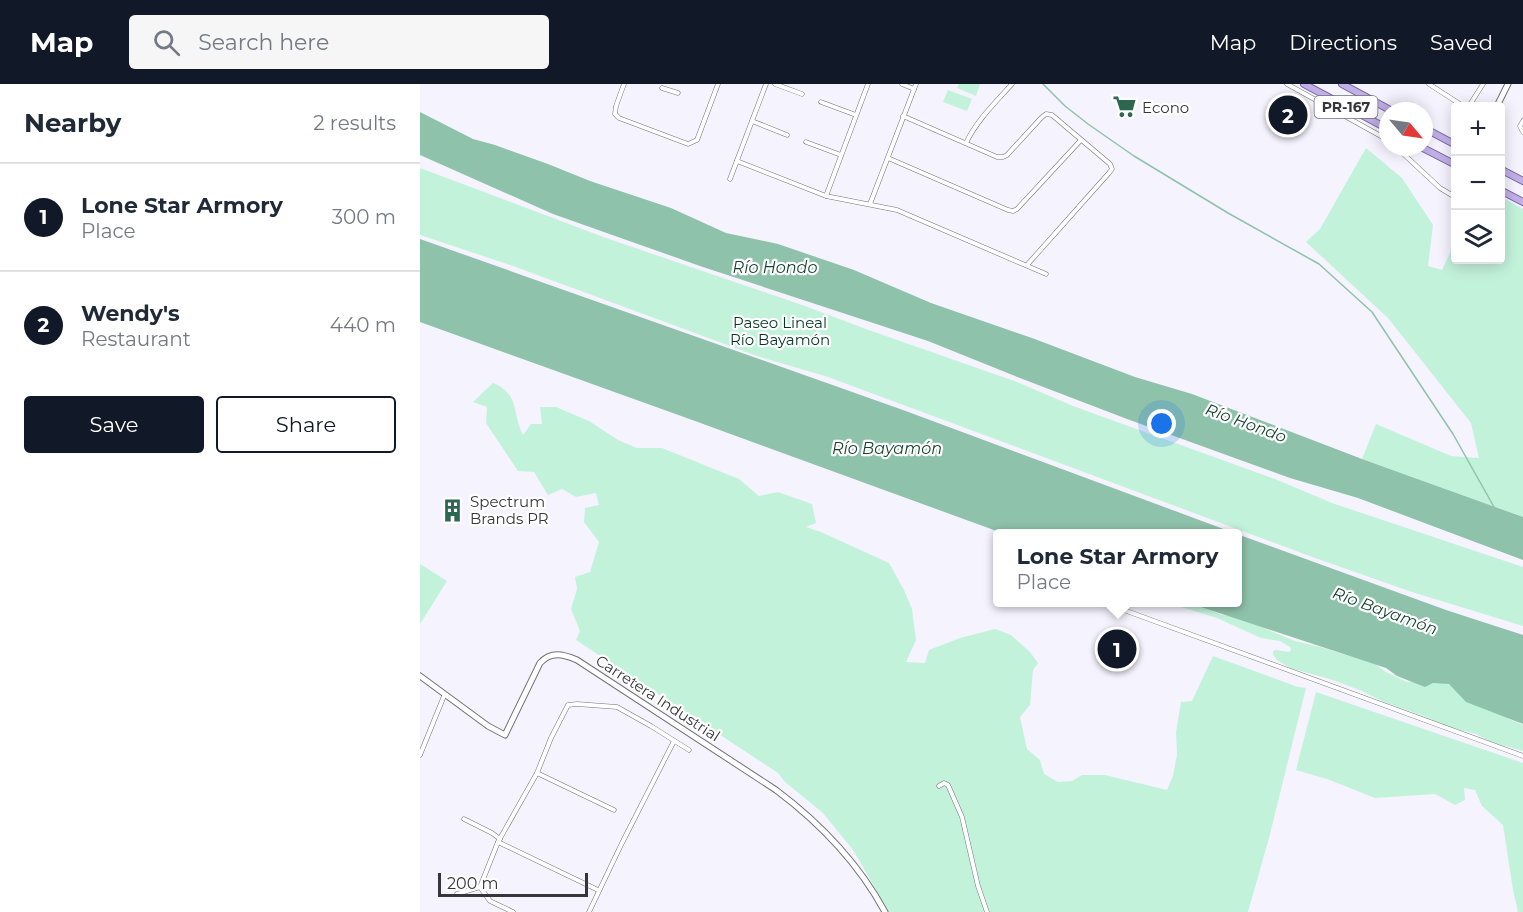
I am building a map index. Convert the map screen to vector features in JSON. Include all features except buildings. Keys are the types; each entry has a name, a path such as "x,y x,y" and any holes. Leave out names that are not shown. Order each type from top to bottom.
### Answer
{"main road":[{"name":"PR-167","path":"1304,84 1379,124"},
{"name":"PR-167","path":"1342,84 1379,104"},
{"path":"1433,133 1451,143"},
{"path":"1433,153 1451,163"},
{"path":"1505,172 1523,182"},
{"path":"1505,193 1523,202"}],"street":[{"path":"624,84 615,114 688,144 697,140 718,84"},
{"path":"671,90 673,84"},
{"path":"730,179 766,84"},
{"path":"775,84 802,94"},
{"path":"826,196 868,84"},
{"path":"870,204 915,86 902,84"},
{"path":"966,142 980,119 1012,84"},
{"path":"1287,84 1379,135"},
{"path":"1429,84 1457,102"},
{"path":"1472,102 1483,84"},
{"path":"1499,102 1508,84"},
{"path":"662,88 678,93"},
{"path":"821,102 856,115"},
{"path":"903,116 997,157 1003,157 1042,117 1046,114 1052,115 1110,164 1112,169 1027,265"},
{"path":"752,121 787,135"},
{"path":"1523,121 1520,126 1523,132"},
{"path":"888,158 1013,211 1081,140"},
{"path":"806,142 841,155"},
{"path":"1406,156 1440,188 1451,194"},
{"path":"737,161 826,196 897,210 1046,274"},
{"path":"1113,607 1523,756"},
{"name":"Carretera Industrial","path":"420,676 444,696 505,735 540,663 549,655 558,654 577,660 794,803 857,869 885,912"},
{"path":"420,755 444,696"},
{"path":"480,887 499,841 537,773 568,705 617,707 689,750"},
{"path":"589,912 674,741"},
{"path":"537,773 614,810"},
{"path":"939,786 944,783 948,785 962,817 978,886 987,912"},
{"path":"464,819 492,833 499,841 598,890"},
{"path":"457,894 480,887"},
{"path":"480,887 490,901 513,912"}],"green space":[{"path":"959,84 980,84 976,96 957,88"},
{"path":"948,90 972,99 967,111 943,102"},
{"path":"1366,148 1402,178 1433,225 1428,266 1442,270 1451,251 1451,264 1505,264 1505,199 1523,209 1523,517 1362,459 1376,424 1451,456 1479,458 1471,423 1388,318 1306,242 1320,229"},
{"name":"Paseo Lineal Río Bayamón","path":"420,168 606,238 1017,382 1073,406 1275,479 1332,503 1523,567 1523,626 1412,592 1315,558 828,377 760,357 513,266 420,235"},
{"path":"493,383 508,393 523,435 531,424 542,424 540,407 556,407 589,421 618,440 637,448 662,448 739,479 759,496 778,492 812,504 816,523 806,527 889,563 912,609 916,640 906,662 925,663 929,650 960,638 995,629 1011,635 1030,652 1038,663 1033,670 1030,705 1020,717 1027,749 1040,760 1044,774 1058,782 1072,781 1082,775 1105,775 1167,790 1173,776 1177,755 1176,732 1181,702 1192,701 1213,656 1306,688 1248,912 889,912 853,850 823,813 785,782 778,773 576,640 580,631 571,609 577,589 575,577 590,572 599,542 584,522 585,508 599,505 596,493 576,497 562,489 548,495 534,472 518,471 486,423 487,407 473,402"},
{"path":"420,564 447,581 420,624"},
{"path":"1181,607 1203,607 1222,615 1237,617 1295,641 1375,664 1407,682 1441,680 1523,725 1523,751 1491,742 1476,734 1448,727 1333,680 1290,668 1277,660 1273,651 1289,652 1290,647 1280,641 1261,638 1217,618"},
{"path":"1316,692 1523,763 1523,912 1518,912 1503,825 1482,806 1475,790 1464,788 1465,800 1455,805 1435,794 1375,798 1327,779 1296,770"}],"water":[{"name":"Río Hondo","path":"420,112 473,139 671,208 726,233 778,244 854,270 931,303 1135,377 1192,394 1523,517 1523,560 1358,498 1290,478 1127,419 928,341 700,266 553,214 420,155"},
{"name":"Río Bayamón","path":"420,239 903,410 1224,529 993,530 420,322"},
{"name":"Río Bayamón","path":"1242,536 1446,610 1523,635 1523,724 1466,702 1449,684 1433,683 1425,687 1397,676 1386,668 1201,607 1242,607"}],"waterway":[{"path":"1043,84 1065,106 1134,156 1228,213 1319,264 1372,312 1453,434 1494,507"}],"place":[{"name":"Econo","path":"1124,107"},
{"name":"Wendy's","path":"1288,115"},
{"name":"Spectrum Brands PR","path":"452,510"},
{"name":"Lone Star Armory","path":"1117,649"}]}
